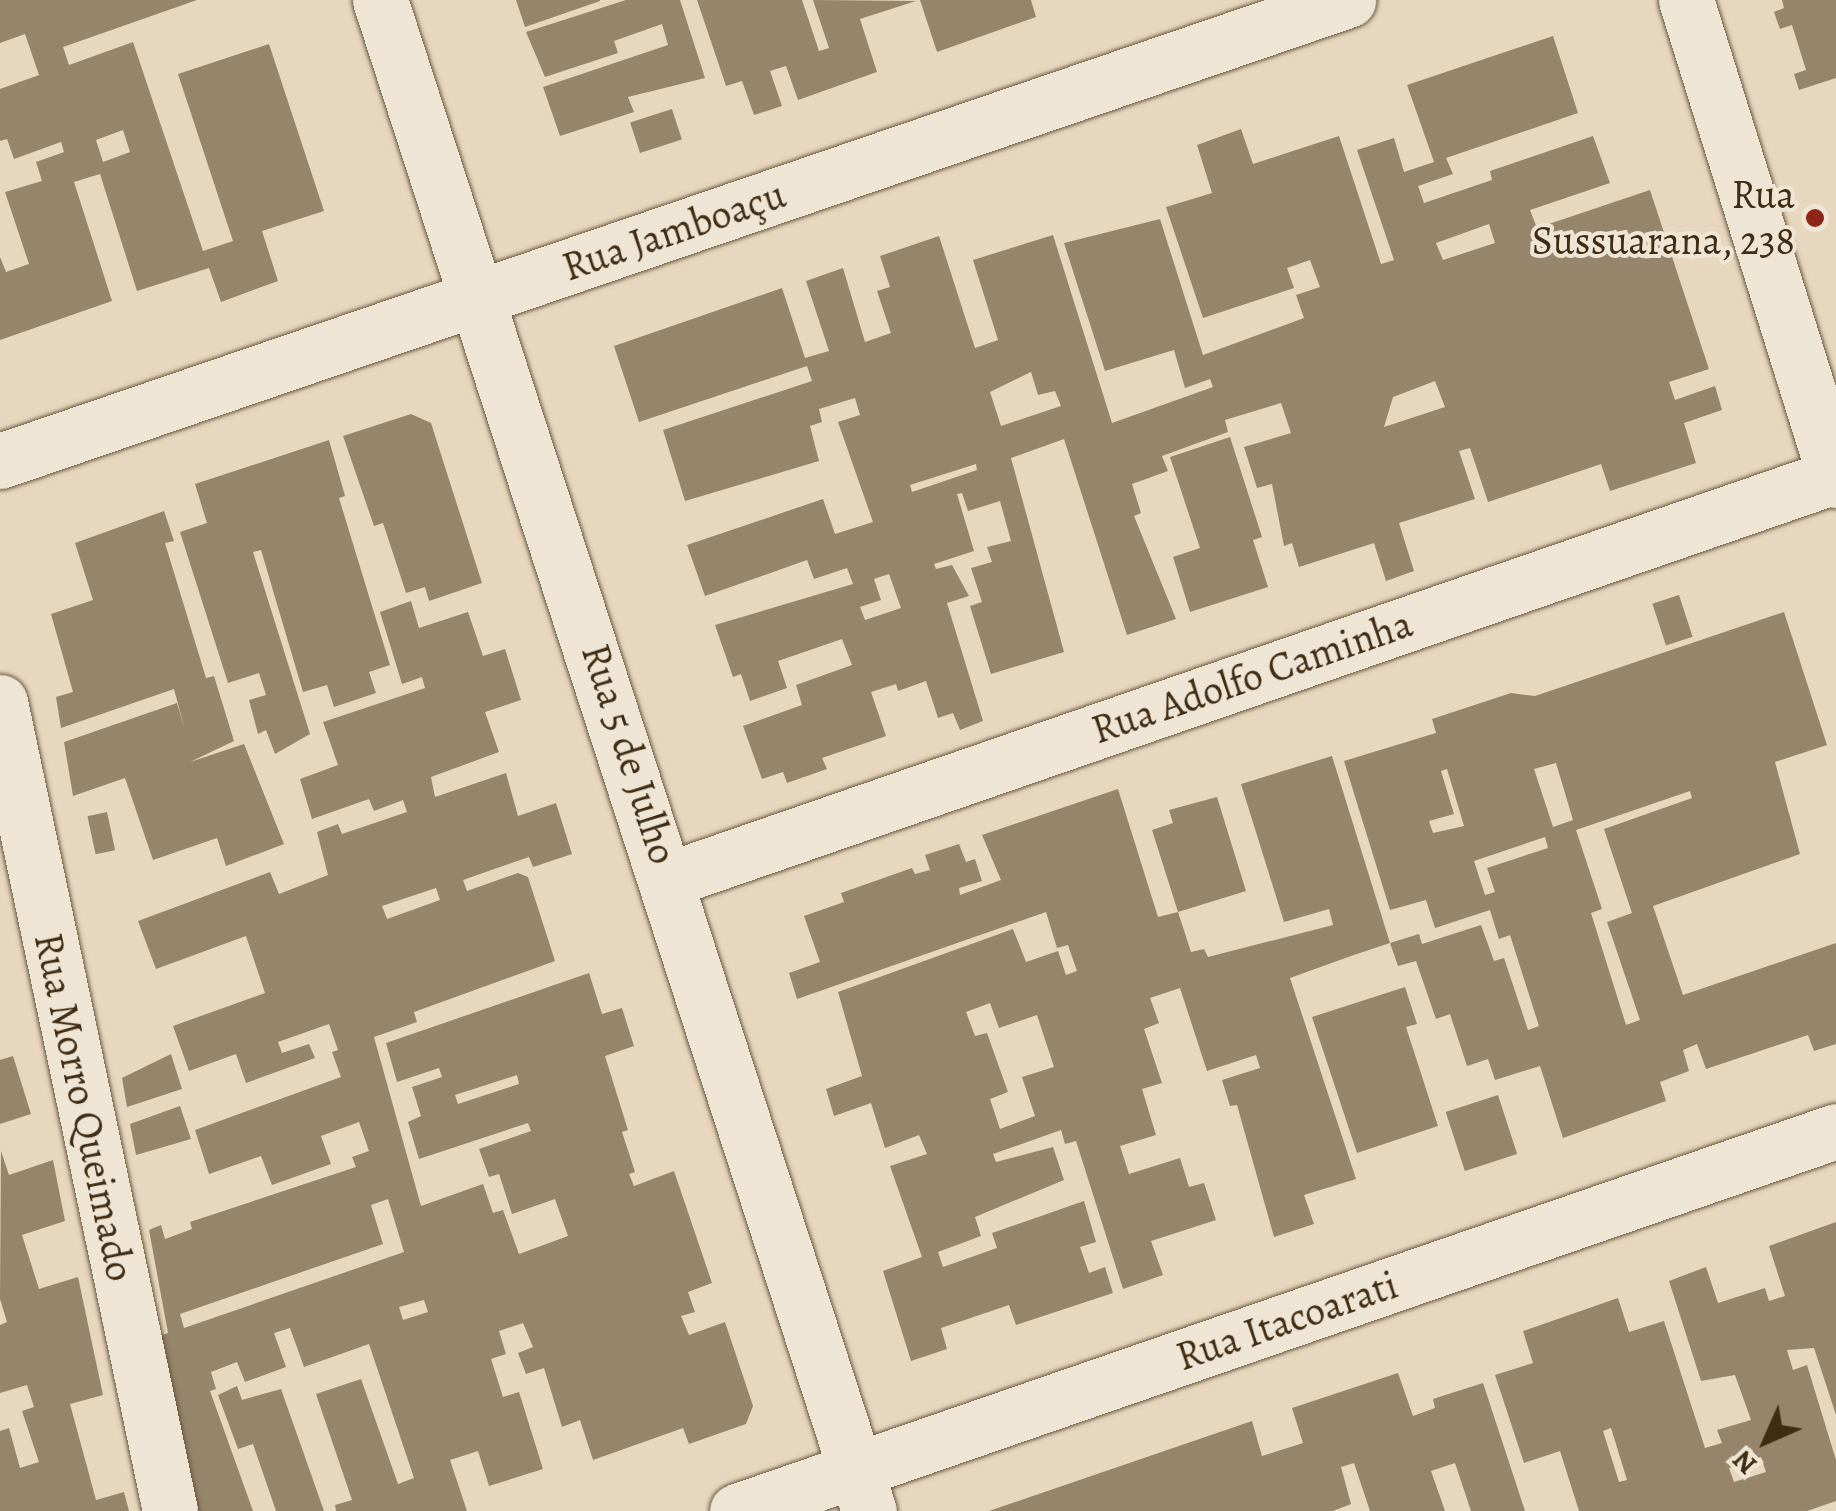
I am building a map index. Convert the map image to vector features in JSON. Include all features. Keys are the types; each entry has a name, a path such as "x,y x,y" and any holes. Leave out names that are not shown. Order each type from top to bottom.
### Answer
{"street":[{"name":"Rua 5 de Julho","path":"380,0 475,299 670,879 863,1490"},
{"name":"Rua Jamboaçu","path":"0,461 1348,0"},
{"path":"1686,0 1835,478"},
{"name":"Rua Adolfo Caminha","path":"670,879 1835,478"},
{"name":"Rua Morro Queimado","path":"0,702 170,1511"},
{"name":"Rua Itacoarati","path":"737,1511 863,1490 1836,1131"}],"building":[{"path":"0,0 197,0 63,47 69,65 133,42 203,251 233,241 178,74 269,44 324,211 262,231 278,281 221,302 209,268 137,291 100,174 74,182 112,301 0,340 0,257 6,272 29,264 5,192 42,181 36,162 64,152 61,142 14,159 7,139 0,141 0,89 39,75 25,34 0,43","holes":["123,130 130,152 103,162 96,140"]},
{"path":"516,0 600,0 600,1 525,27"},
{"path":"626,0 680,0 705,78 628,97 634,112 560,136 543,87 668,45 662,24 614,41 618,53 545,77 526,32"},
{"path":"697,0 802,0 819,51 829,48 813,0 916,1 860,19 877,72 798,100 786,66 770,71 782,106 754,115 742,81 726,86"},
{"path":"920,0 1031,0 1036,17 937,52"},
{"path":"1782,0 1836,0 1836,78 1799,90 1794,74 1806,70 1792,25 1780,29 1774,12 1784,8"},
{"path":"1553,36 1578,113 1446,158 1453,174 1418,186 1424,203 1492,180 1490,171 1593,136 1610,183 1530,210 1537,228 1650,190 1709,369 1669,382 1675,400 1715,386 1722,410 1684,423 1696,463 1610,491 1601,464 1488,502 1470,448 1459,451 1475,499 1399,523 1414,571 1386,581 1374,543 1299,567 1292,543 1284,546 1272,484 1257,488 1244,447 1291,433 1281,403 1225,420 1228,432 1162,456 1168,471 1132,484 1141,513 1134,516 1176,619 1127,635 1064,439 1011,458 1064,652 991,674 970,606 982,602 971,568 992,562 987,547 1011,541 1000,501 968,511 962,493 957,494 974,551 934,564 936,569 952,565 969,596 947,603 983,721 960,730 953,713 938,718 926,681 898,691 896,684 871,692 886,736 822,758 827,769 787,783 783,772 762,779 743,726 802,705 796,685 852,665 842,639 778,661 787,688 750,701 741,674 733,677 715,625 853,584 847,568 814,579 807,560 705,596 687,545 823,499 835,534 873,522 838,422 860,415 855,398 819,409 822,422 810,426 819,461 685,501 663,430 812,381 807,366 639,422 614,346 782,288 805,358 829,351 806,281 843,268 865,342 891,333 877,291 890,287 880,256 939,236 975,348 998,340 973,260 1053,235 1112,423 1213,387 1210,379 1185,388 1174,350 1105,371 1064,243 1160,219 1203,355 1304,318 1296,295 1320,287 1310,260 1287,268 1294,288 1203,318 1166,207 1212,193 1197,145 1241,129 1253,164 1339,136 1381,264 1394,260 1357,150 1394,138 1404,172 1434,162 1407,85","holes":["1489,224 1495,243 1443,260 1436,243","1031,372 1038,395 1055,391 1061,406 1001,426 990,392","1435,381 1445,407 1384,427 1393,397","976,464 977,470 912,492 910,485","889,574 901,608 865,620 860,607 881,600 874,579"]},
{"path":"672,109 682,139 640,153 630,123"},
{"path":"411,414 431,423 482,583 429,601 425,587 406,593 383,523 374,526 343,436"},
{"path":"1230,437 1262,537 1253,540 1268,587 1190,612 1173,557 1200,548 1170,457"},
{"path":"329,440 345,496 339,498 390,665 369,672 376,693 334,707 327,685 303,692 261,550 253,552 310,734 275,754 266,730 258,734 249,700 266,695 259,673 228,683 180,532 207,523 195,484"},
{"path":"164,511 174,541 165,543 206,678 214,676 234,741 190,762 244,744 284,844 226,866 217,838 153,860 125,778 73,796 64,742 177,703 185,730 174,689 61,728 56,697 73,692 51,614 93,600 75,543"},
{"path":"1679,595 1693,637 1666,645 1652,604"},
{"path":"411,601 419,628 468,612 483,656 505,649 521,700 485,712 499,752 431,777 435,797 506,773 518,816 556,803 572,854 533,867 529,857 463,880 467,891 518,873 528,877 555,961 414,1012 417,1022 374,1037 421,1206 483,1184 493,1213 503,1210 519,1254 568,1236 555,1199 512,1214 499,1174 489,1177 479,1149 531,1131 528,1123 419,1159 408,1122 421,1116 412,1087 442,1077 439,1068 397,1082 386,1043 589,973 602,1014 622,1008 634,1046 605,1056 628,1130 622,1132 635,1172 629,1174 634,1186 674,1171 712,1283 688,1292 695,1312 681,1316 689,1335 725,1322 753,1406 746,1424 689,1444 683,1428 593,1460 580,1420 562,1427 544,1368 526,1374 518,1353 533,1347 523,1323 499,1331 506,1354 491,1359 503,1397 519,1392 543,1469 489,1486 478,1451 450,1460 467,1511 336,1511 335,1505 352,1500 316,1394 361,1379 398,1484 414,1478 369,1344 304,1367 290,1328 274,1333 286,1367 245,1382 237,1362 211,1372 216,1389 210,1391 253,1511 194,1511 151,1339 168,1333 149,1230 161,1225 165,1239 192,1229 190,1222 356,1167 352,1157 369,1151 359,1122 321,1136 331,1164 272,1185 261,1156 209,1174 195,1130 341,1077 332,1052 338,1050 329,1024 278,1042 282,1053 309,1044 315,1058 246,1083 236,1054 189,1071 173,1026 265,993 246,936 156,969 138,921 270,872 279,894 328,875 317,832 338,824 342,834 407,812 403,800 374,811 369,799 312,819 300,779 338,765 323,722 425,688 422,677 402,684 380,612","holes":["436,888 440,900 387,919 382,906","517,1075 519,1084 458,1104 455,1095","388,1199 404,1252 184,1328 180,1314 383,1244 371,1205","424,1300 428,1312 403,1320 399,1307"]},
{"path":"1784,612 1827,745 1775,762 1800,854 1653,906 1683,995 1836,943 1836,1044 1814,1051 1808,1035 1706,1069 1697,1044 1683,1050 1689,1071 1660,1082 1666,1101 1563,1138 1540,1066 1495,1080 1488,1059 1467,1066 1450,1014 1436,1019 1416,961 1398,966 1390,943 1419,934 1422,944 1481,925 1494,961 1504,958 1528,1030 1539,1026 1510,935 1499,939 1490,910 1435,928 1426,900 1390,910 1344,761 1436,733 1432,719 1511,693 1535,696","holes":["1556,763 1573,820 1553,827 1534,769","1447,769 1464,826 1433,833 1429,821 1454,814 1441,771","1690,791 1692,798 1604,829 1632,913 1607,922 1640,1020 1626,1025 1591,913 1602,909 1576,830","1545,837 1548,848 1487,868 1495,892 1485,895 1474,861"]},
{"path":"1332,756 1390,943 1290,978 1356,1179 1304,1195 1314,1224 1274,1237 1237,1105 1230,1106 1222,1080 1260,1068 1256,1055 1207,1071 1180,988 1150,998 1159,1023 1144,1029 1162,1083 1142,1089 1156,1135 1120,1146 1129,1174 1180,1158 1189,1187 1204,1183 1216,1220 1151,1241 1163,1275 1123,1289 1076,1141 1065,1144 1061,1130 993,1154 996,1162 1053,1147 1064,1180 975,1217 981,1236 938,1252 943,1267 997,1248 992,1233 1084,1201 1096,1242 1080,1247 1089,1273 1105,1267 1113,1293 1016,1325 1009,1305 941,1328 947,1349 911,1361 883,1271 922,1257 890,1166 927,1154 919,1135 885,1148 871,1103 834,1116 826,1089 862,1076 838,992 1013,929 1026,962 1058,951 1066,975 1077,971 1068,945 1057,948 1046,912 797,999 789,973 820,962 804,916 844,902 841,893 912,868 915,874 930,870 925,855 959,844 966,862 975,859 982,881 959,888 960,895 1001,880 982,835 1118,789 1158,917 1178,912 1191,952 1204,949 1208,957 1333,925 1329,909 1284,922 1241,784","holes":["990,1003 999,1028 1037,1015 1054,1067 1022,1077 1035,1116 1000,1129 990,1099 1008,1092 987,1033 975,1036 966,1012"]},
{"path":"1217,797 1246,891 1178,912 1152,830 1173,823 1169,810"},
{"path":"107,812 115,850 96,854 87,816"},
{"path":"1405,987 1417,1024 1406,1027 1438,1126 1357,1153 1312,1017"},
{"path":"171,1054 182,1089 127,1107 122,1078"},
{"path":"13,1056 31,1114 0,1124 0,1060"},
{"path":"1498,1095 1517,1154 1465,1171 1446,1112"},
{"path":"180,1106 191,1139 136,1155 130,1124"},
{"path":"1,1151 9,1175 53,1160 65,1221 22,1235 39,1289 78,1277 103,1395 70,1404 96,1500 124,1492 129,1511 0,1511 0,1431 9,1428 20,1468 39,1462 22,1411 34,1407 27,1385 0,1393 0,1325 7,1322 0,1299"},
{"path":"1836,1222 1836,1415 1814,1348 1787,1350 1793,1370 1807,1365 1836,1460 1836,1501 1807,1511 1579,1511 1560,1451 1524,1463 1495,1375 1533,1363 1523,1331 1618,1298 1629,1332 1664,1321 1705,1448 1722,1443 1717,1430 1751,1420 1735,1375 1701,1381 1669,1281 1706,1267 1718,1303 1765,1288 1769,1301 1785,1296 1769,1246","holes":["1611,1428 1627,1480 1619,1482 1603,1431","1761,1457 1766,1472 1734,1482 1729,1468"]},
{"path":"1398,1373 1413,1416 1435,1408 1433,1399 1483,1383 1525,1511 1471,1511 1455,1463 1431,1471 1445,1511 1370,1511 1354,1463 1341,1467 1351,1504 1333,1511 989,1511 1252,1421 1262,1456 1303,1443 1292,1408"},
{"path":"237,1386 242,1400 281,1389 324,1511 276,1511 253,1444 238,1449 218,1395"}],"place":[{"name":"Rua Sussuarana, 238","path":"1815,218"}]}
